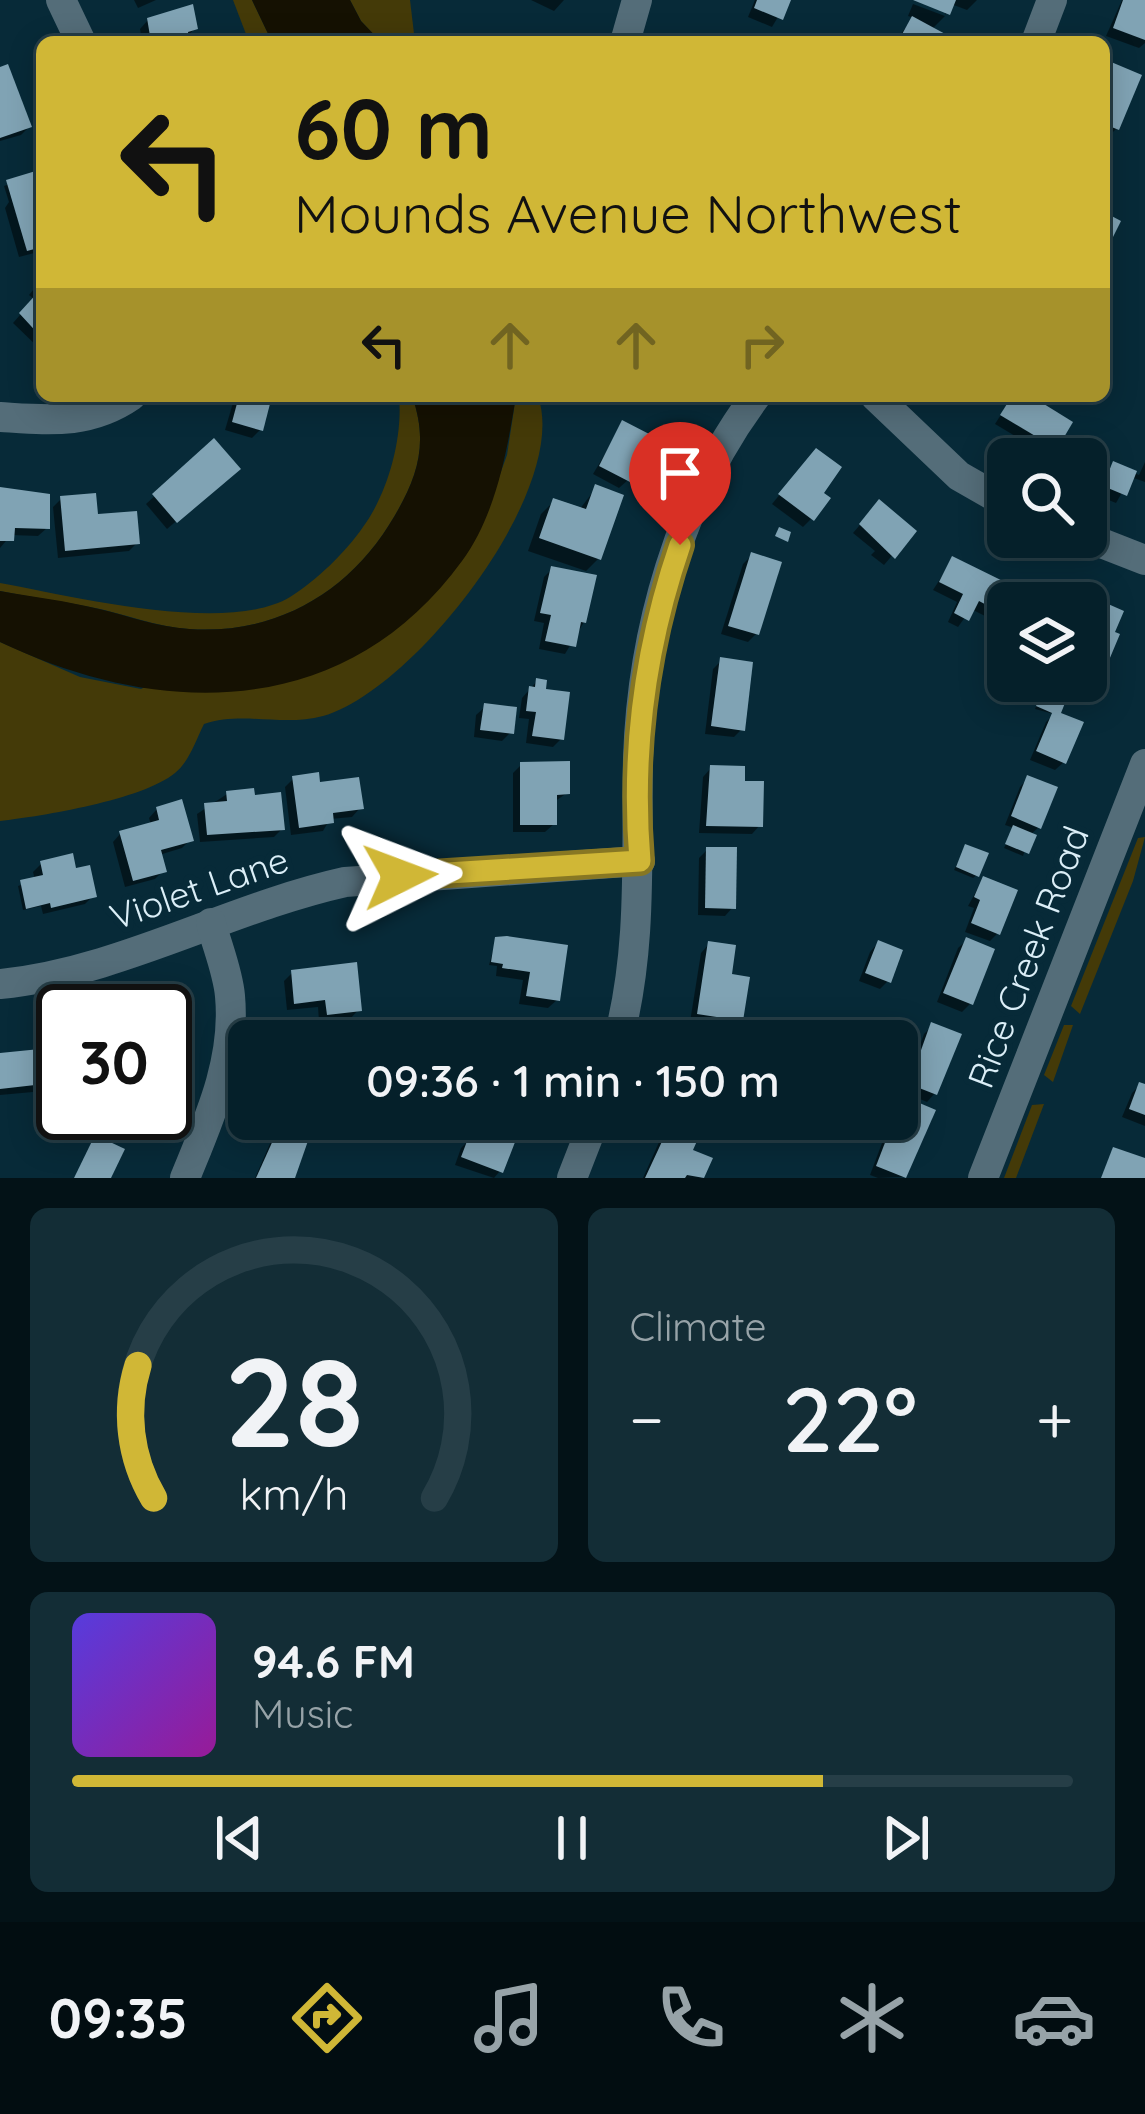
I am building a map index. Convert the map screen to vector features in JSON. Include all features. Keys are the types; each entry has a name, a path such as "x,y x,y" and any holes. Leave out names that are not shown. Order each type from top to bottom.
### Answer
{"street":[{"path":"61,0 78,36"},
{"path":"627,36 637,0"},
{"path":"1038,36 1052,0"},
{"path":"0,417 81,420 122,402"},
{"path":"622,1020 637,935 638,753 645,676 659,606 709,469 752,402"},
{"path":"880,402 959,476 987,492"},
{"path":"1107,545 1145,560"},
{"name":"Rice Creek Road","path":"983,1178 1145,764"},
{"name":"Violet Lane","path":"0,984 94,965 300,892 345,882 640,861"},
{"path":"185,1178 218,1096 231,1028 230,990 211,923"},
{"path":"572,1178 587,1140"}],"shaded area":[{"path":"233,0 252,0 269,36 247,36"},
{"path":"252,0 350,0 375,36 269,36"},
{"path":"350,0 410,0 414,36 375,36"},
{"path":"399,402 414,402 420,431 407,494 351,572 304,606 250,625 189,629 0,591 0,583 189,613 262,608 290,597 339,556 372,513 396,447"},
{"path":"414,402 515,402 498,482 474,543 416,613 364,651 308,677 249,690 187,692 125,684 62,667 0,642 0,591 189,629 250,625 304,606 351,572 389,525 407,494 417,463"},
{"path":"515,402 539,402 542,436 531,482 508,532 477,582 439,629 399,669 359,699 308,719 233,719 204,724 180,768 160,783 66,811 0,821 0,642 80,677 141,689 483,521 507,455"},
{"path":"1145,837 1133,881 1080,1014 1071,1006 1138,838"},
{"path":"1064,1025 1073,1025 1053,1082 1044,1075"},
{"path":"1044,1104 1016,1178 1004,1178 1032,1105"}],"building":[{"path":"757,0 791,0 783,20 754,8"},
{"path":"913,0 956,0 950,15"},
{"path":"1123,0 1145,0 1145,40 1113,28"},
{"path":"193,4 198,29 188,36 150,36 147,18"},
{"path":"912,16 949,36 901,36"},
{"path":"1110,62 1142,75 1119,130 1110,126"},
{"path":"8,64 32,127 0,138 0,67"},
{"path":"36,171 36,249 27,251 6,180"},
{"path":"1110,215 1121,221 1110,240"},
{"path":"36,294 36,331 19,313"},
{"path":"237,402 270,402 263,431 232,422"},
{"path":"1008,402 1041,402 1073,422 1064,438 1039,438 1000,415"},
{"path":"622,420 653,436 630,482 599,466"},
{"path":"214,438 241,469 177,523 152,494"},
{"path":"816,448 842,467 824,493 831,498 814,521 778,494"},
{"path":"1113,461 1137,471 1127,496 1107,488"},
{"path":"595,484 624,495 601,560 539,538 553,498 586,509"},
{"path":"0,487 50,494 50,529 15,528 14,541 0,541"},
{"path":"96,493 98,514 137,511 140,544 65,551 60,496"},
{"path":"879,499 917,531 895,559 859,524"},
{"path":"779,527 791,532 788,542 775,536"},
{"path":"751,552 782,562 759,635 728,626"},
{"path":"952,556 1005,582 987,582 987,605 979,601 969,621 954,613 963,594 939,582"},
{"path":"551,566 597,575 576,647 545,641 551,615 540,613"},
{"path":"1107,604 1124,611 1115,632 1120,634 1107,665"},
{"path":"720,657 753,662 745,731 711,726"},
{"path":"536,678 547,680 546,689 570,692 564,740 532,736 536,712 526,711 529,686 535,687"},
{"path":"1038,702 1065,702 1061,713 1084,722 1066,764 1036,751 1052,713 1036,706"},
{"path":"484,703 517,707 514,734 480,730"},
{"path":"570,761 570,794 557,795 557,825 520,825 520,762"},
{"path":"710,765 745,766 745,781 764,781 763,827 706,826"},
{"path":"319,772 320,782 359,777 364,809 333,813 334,823 299,828 292,776"},
{"path":"1027,775 1058,787 1041,829 1011,816"},
{"path":"254,788 255,795 281,792 285,830 207,835 204,803 227,801 226,791"},
{"path":"182,799 194,841 161,850 167,872 133,881 119,831 159,820 156,807"},
{"path":"1013,825 1037,835 1029,854 1005,844"},
{"path":"965,844 989,853 979,877 956,867"},
{"path":"706,847 737,847 736,909 705,908"},
{"path":"73,853 76,868 90,865 97,897 26,909 20,880 43,875 40,861"},
{"path":"983,876 1018,890 1000,935 971,923"},
{"path":"495,937 568,945 560,1001 526,996 530,972 491,962"},
{"path":"966,937 995,949 973,1005 943,993"},
{"path":"878,940 903,950 891,983 865,973"},
{"path":"708,941 736,945 732,974 750,977 743,1020 697,1014"},
{"path":"357,962 362,1011 327,1015 325,1000 294,1004 291,970"},
{"path":"931,1022 962,1034 937,1095 918,1088 918,1059"},
{"path":"36,1049 36,1085 0,1089 0,1053"},
{"path":"1139,1082 1145,1084 1145,1115 1129,1109"},
{"path":"918,1102 936,1110 906,1178 876,1166 886,1140 918,1140"},
{"path":"93,1140 125,1149 111,1178 74,1178"},
{"path":"273,1140 308,1140 295,1178 256,1178"},
{"path":"467,1140 516,1140 503,1173 461,1157"},
{"path":"663,1140 697,1140 693,1150 713,1158 704,1178 645,1178"},
{"path":"1113,1147 1145,1158 1145,1178 1101,1178"}],"route":[{"path":"400,876 640,861 638,753 645,676 659,606 680,545"}]}
